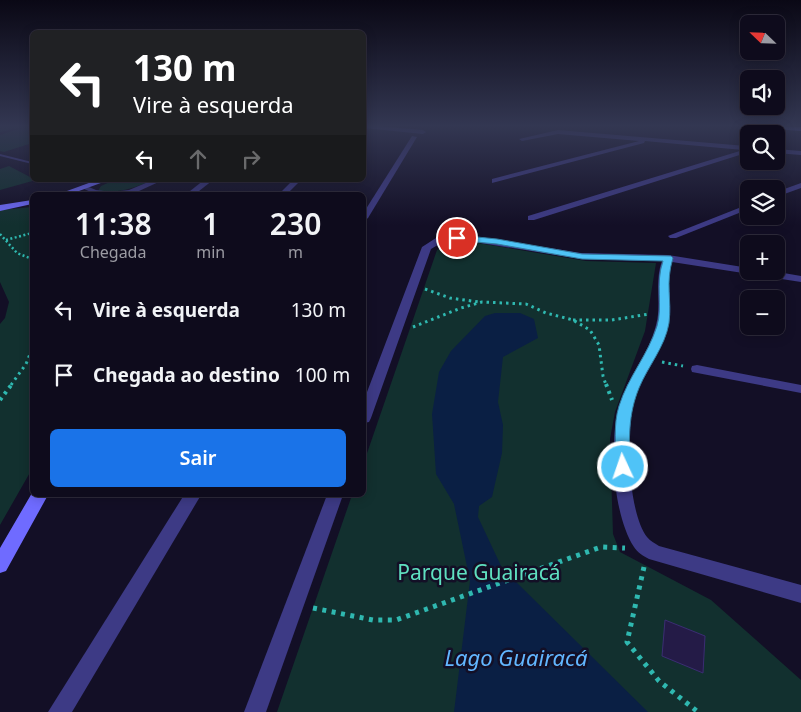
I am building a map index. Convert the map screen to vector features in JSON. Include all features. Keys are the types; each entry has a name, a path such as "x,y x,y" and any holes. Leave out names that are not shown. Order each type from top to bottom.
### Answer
{"main road":[{"path":"69,192 99,182"},
{"path":"0,208 30,202"},
{"path":"0,565 39,497"}],"street":[{"path":"366,215 401,158"},
{"path":"495,181 582,158"},
{"path":"531,218 720,158"},
{"path":"129,192 154,182"},
{"path":"193,192 206,182"},
{"path":"285,192 295,182"},
{"path":"785,191 801,185"},
{"path":"84,187 96,192"},
{"path":"674,236 740,210"},
{"path":"366,412 427,247 439,240 468,238 582,256 668,258 740,269"},
{"path":"668,258 663,275 665,311 659,336 649,359 633,386 622,424 621,452 628,507 634,529 640,541 655,553 801,594"},
{"path":"785,276 801,279"},
{"path":"697,369 801,389"},
{"path":"59,712 192,497"},
{"path":"255,712 334,497"}],"lane":[{"path":"13,158 30,162"}],"path":[{"path":"0,234 17,253 30,258"},
{"path":"6,240 30,234"},
{"path":"413,285 450,298 526,304 546,313 573,320 636,318 665,311"},
{"path":"395,332 422,325 461,308 482,302"},
{"path":"573,320 590,330 599,345 603,376 622,424"},
{"path":"0,400 26,364 30,354"},
{"path":"649,359 697,369"},
{"path":"295,604 373,620 396,620 601,547 648,549 627,642 659,681 698,712"}],"green space":[{"path":"9,166 30,177 30,182 0,190 0,169"},
{"path":"110,182 148,182 126,190 112,192 98,191 101,186"},
{"path":"30,207 30,472 0,525 0,324 5,318 9,302 0,282 0,210"},
{"name":"Parque Guairacá","path":"478,243 586,261 656,263 645,331 615,412 610,439 613,534 620,552 711,600 801,680 801,712 277,712 351,497 366,497 366,456 437,250 444,245"}],"water":[{"name":"Lago Guairacá","path":"495,313 520,313 534,319 538,338 503,357 498,402 503,425 502,453 492,497 479,506 478,517 502,568 648,712 454,712 470,581 454,504 436,474 432,414 439,372 451,351 485,316"}],"building":[{"path":"665,620 705,636 703,673 662,656"}],"route":[{"path":"457,238 497,241 547,251 598,258 668,258 663,275 665,311 663,323 655,348 633,386 626,405 622,424 621,452 623,467"}]}
